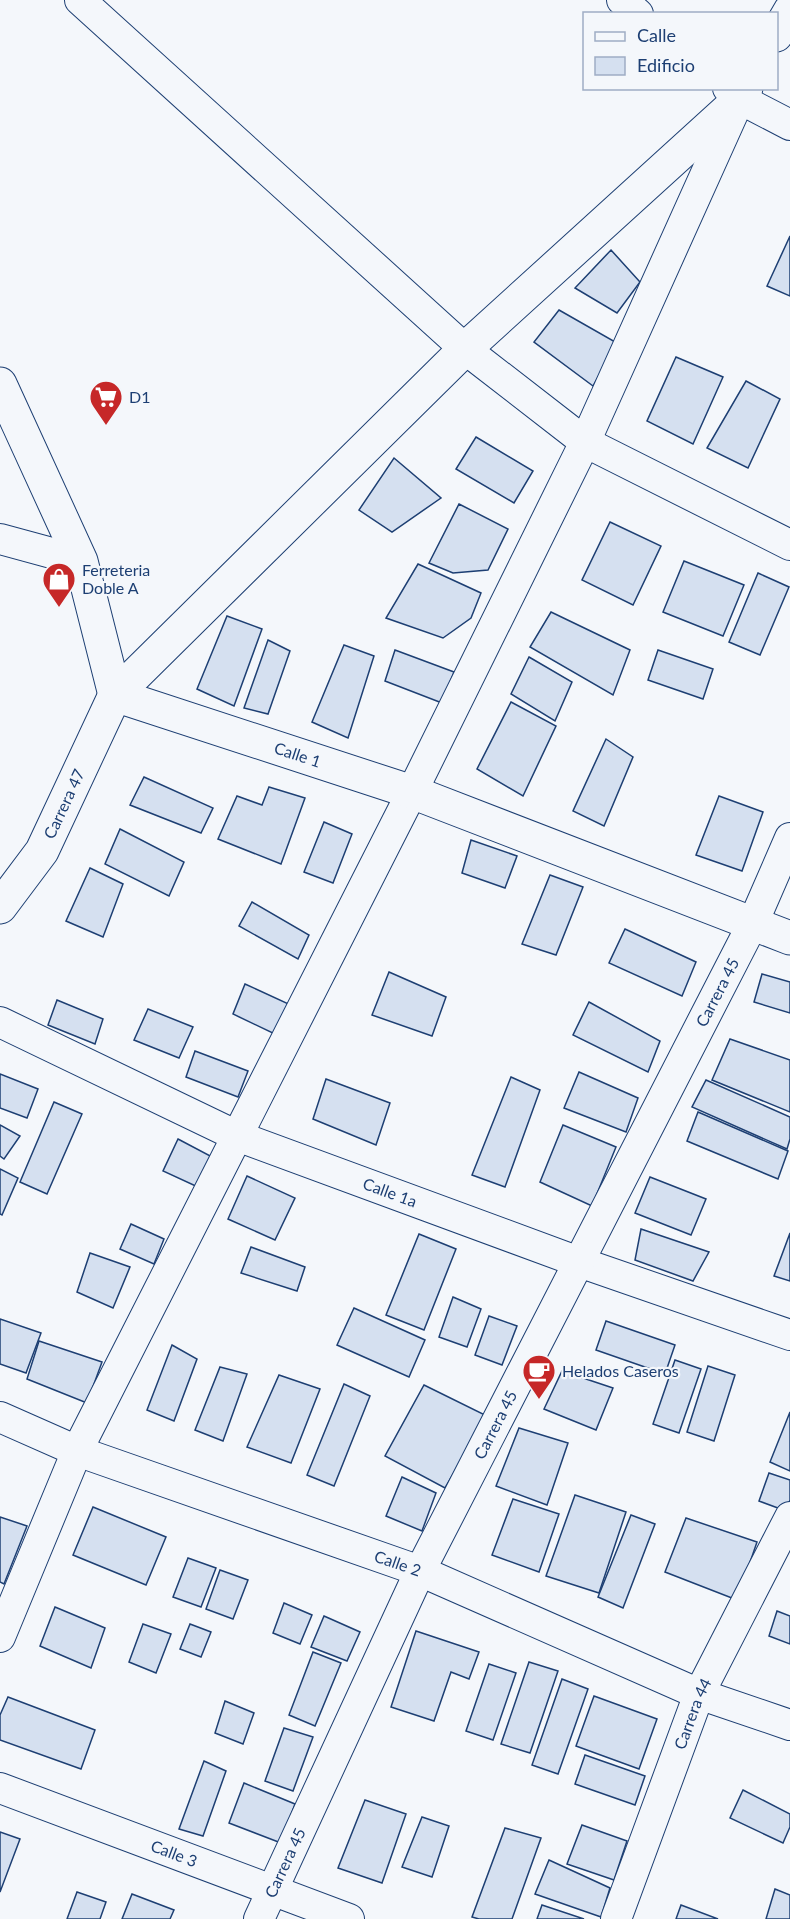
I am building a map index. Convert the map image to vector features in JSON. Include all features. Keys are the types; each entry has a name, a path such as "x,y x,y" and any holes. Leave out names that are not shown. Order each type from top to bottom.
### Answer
{"main road":[{"path":"778,33 790,11"},
{"path":"115,695 465,349 738,92"},
{"path":"0,384 81,561 115,695"},
{"name":"Calle 1","path":"115,695 412,792 790,938"},
{"name":"Carrera 47","path":"0,907 42,851 115,695"}],"street":[{"path":"80,0 465,349 585,442 790,545"},
{"path":"622,0 636,12"},
{"path":"0,1637 77,1451 412,792 585,442 738,92 790,125"},
{"path":"0,539 81,561"},
{"name":"Carrera 45","path":"259,1919 420,1571 753,923 790,838"},
{"name":"Calle 1a","path":"0,1022 237,1136 579,1262 790,1335"},
{"name":"Calle 2","path":"0,1417 77,1451 420,1571 699,1694 790,1725"},
{"name":"Carrera 44","path":"616,1919 699,1694 790,1517"},
{"name":"Calle 3","path":"0,1788 349,1919"}],"building":[{"path":"790,236 790,296 767,286"},
{"path":"611,250 640,282 617,313 575,288"},
{"path":"559,310 617,343 593,386 534,342"},
{"path":"676,357 723,377 693,444 647,421"},
{"path":"746,381 780,399 748,468 707,448"},
{"path":"476,437 533,471 514,503 456,469"},
{"path":"394,458 441,498 392,532 359,510"},
{"path":"459,504 508,529 488,570 453,573 429,563"},
{"path":"610,522 661,546 633,605 582,580"},
{"path":"684,561 744,585 723,636 663,612"},
{"path":"418,564 481,593 471,618 443,638 386,618"},
{"path":"758,573 789,587 760,655 729,642"},
{"path":"551,612 630,650 613,695 530,647"},
{"path":"227,616 262,629 234,706 197,689"},
{"path":"268,640 290,651 268,714 244,708"},
{"path":"344,645 374,656 348,738 312,722"},
{"path":"395,650 454,672 442,703 385,681"},
{"path":"658,650 713,669 703,699 648,680"},
{"path":"529,657 572,682 555,721 511,694"},
{"path":"511,702 556,726 523,796 477,769"},
{"path":"606,739 633,757 604,826 573,811"},
{"path":"144,777 213,808 201,833 130,805"},
{"path":"269,787 305,798 281,864 218,839 237,796 262,805"},
{"path":"719,796 763,812 742,871 696,855"},
{"path":"324,822 352,834 333,883 304,872"},
{"path":"120,829 184,862 169,896 105,864"},
{"path":"471,840 517,856 505,888 462,873"},
{"path":"90,868 123,884 103,937 66,921"},
{"path":"550,875 583,887 556,955 522,944"},
{"path":"252,902 309,935 298,959 239,926"},
{"path":"625,929 696,962 682,996 609,963"},
{"path":"389,972 446,997 432,1036 372,1015"},
{"path":"762,974 790,982 790,1013 754,1002"},
{"path":"245,984 293,1006 279,1036 233,1014"},
{"path":"57,1000 103,1019 95,1044 48,1025"},
{"path":"589,1002 660,1041 648,1072 573,1035"},
{"path":"148,1009 193,1027 179,1058 134,1040"},
{"path":"730,1039 790,1060 790,1112 712,1080"},
{"path":"195,1051 248,1071 238,1097 186,1077"},
{"path":"579,1072 638,1098 626,1132 564,1108"},
{"path":"0,1074 38,1089 27,1118 0,1108"},
{"path":"511,1077 540,1090 505,1187 472,1175"},
{"path":"326,1079 390,1103 376,1145 313,1119"},
{"path":"706,1080 790,1117 790,1139 787,1149 692,1107"},
{"path":"54,1102 82,1114 47,1194 20,1182"},
{"path":"698,1112 788,1151 778,1179 687,1141"},
{"path":"0,1125 20,1136 4,1159 0,1156"},
{"path":"563,1125 616,1147 592,1206 540,1182"},
{"path":"178,1139 216,1159 200,1188 163,1171"},
{"path":"0,1169 18,1178 2,1215 0,1214"},
{"path":"247,1176 295,1198 275,1240 228,1219"},
{"path":"650,1177 706,1199 691,1235 635,1213"},
{"path":"131,1224 164,1239 154,1264 120,1249"},
{"path":"641,1229 709,1252 693,1281 635,1260"},
{"path":"790,1233 790,1281 774,1276"},
{"path":"419,1234 456,1249 424,1330 386,1315"},
{"path":"251,1247 305,1267 297,1291 241,1273"},
{"path":"90,1253 130,1267 113,1308 77,1292"},
{"path":"453,1297 481,1309 467,1347 439,1337"},
{"path":"354,1308 425,1340 409,1377 337,1345"},
{"path":"489,1316 517,1326 502,1365 475,1355"},
{"path":"0,1319 41,1333 26,1373 0,1364"},
{"path":"606,1321 675,1345 665,1374 596,1350"},
{"path":"39,1341 102,1362 87,1403 27,1379"},
{"path":"172,1345 197,1359 174,1421 147,1410"},
{"path":"675,1360 701,1369 679,1433 653,1424"},
{"path":"708,1366 735,1375 714,1441 687,1432"},
{"path":"220,1367 247,1374 223,1441 195,1430"},
{"path":"562,1371 613,1388 596,1430 544,1409"},
{"path":"279,1375 320,1389 291,1463 247,1447"},
{"path":"344,1384 370,1396 334,1486 307,1475"},
{"path":"424,1385 487,1416 445,1488 385,1456"},
{"path":"790,1412 790,1471 770,1462"},
{"path":"519,1428 568,1443 547,1505 496,1486"},
{"path":"769,1473 790,1480 790,1500 786,1511 759,1501"},
{"path":"402,1477 436,1493 422,1531 386,1516"},
{"path":"575,1495 626,1512 599,1593 546,1576"},
{"path":"513,1499 559,1514 539,1572 492,1555"},
{"path":"93,1507 166,1537 146,1585 73,1555"},
{"path":"631,1515 655,1524 623,1608 598,1597"},
{"path":"0,1517 27,1526 4,1584 0,1582"},
{"path":"686,1518 757,1542 737,1600 665,1572"},
{"path":"188,1558 216,1568 201,1607 173,1597"},
{"path":"220,1570 248,1580 233,1619 206,1609"},
{"path":"284,1603 312,1615 300,1644 273,1633"},
{"path":"55,1607 105,1628 91,1668 40,1646"},
{"path":"777,1611 790,1616 790,1644 769,1636"},
{"path":"324,1616 360,1632 347,1661 311,1647"},
{"path":"143,1624 171,1634 156,1673 129,1662"},
{"path":"190,1624 211,1632 201,1657 180,1649"},
{"path":"416,1631 479,1652 469,1679 451,1672 434,1721 391,1707"},
{"path":"313,1652 341,1663 315,1726 289,1715"},
{"path":"529,1662 558,1671 530,1753 501,1744"},
{"path":"489,1664 516,1673 493,1740 466,1731"},
{"path":"562,1679 588,1689 558,1774 532,1765"},
{"path":"594,1696 657,1719 639,1769 576,1746"},
{"path":"8,1697 95,1730 81,1769 0,1740 0,1715"},
{"path":"225,1701 254,1713 243,1744 215,1733"},
{"path":"284,1728 313,1737 293,1791 265,1781"},
{"path":"585,1755 645,1776 635,1805 575,1784"},
{"path":"204,1761 226,1771 203,1836 179,1829"},
{"path":"244,1783 295,1804 281,1843 229,1823"},
{"path":"743,1790 790,1814 790,1827 783,1843 730,1818"},
{"path":"365,1800 406,1814 382,1883 338,1868"},
{"path":"422,1817 449,1826 432,1877 402,1867"},
{"path":"582,1825 627,1841 614,1880 567,1864"},
{"path":"505,1828 541,1838 512,1919 472,1917"},
{"path":"0,1832 20,1839 0,1892"},
{"path":"549,1860 610,1888 601,1917 535,1894"},
{"path":"775,1889 790,1895 790,1919 766,1919"},
{"path":"77,1892 106,1902 100,1919 67,1919"},
{"path":"132,1894 174,1910 170,1919 122,1919"},
{"path":"542,1905 584,1919 537,1919"},
{"path":"681,1905 718,1919 676,1919"}],"place":[{"name":"D1","path":"106,426"},
{"name":"Ferreteria Doble A","path":"59,608"},
{"name":"Helados Caseros","path":"539,1400"}]}
